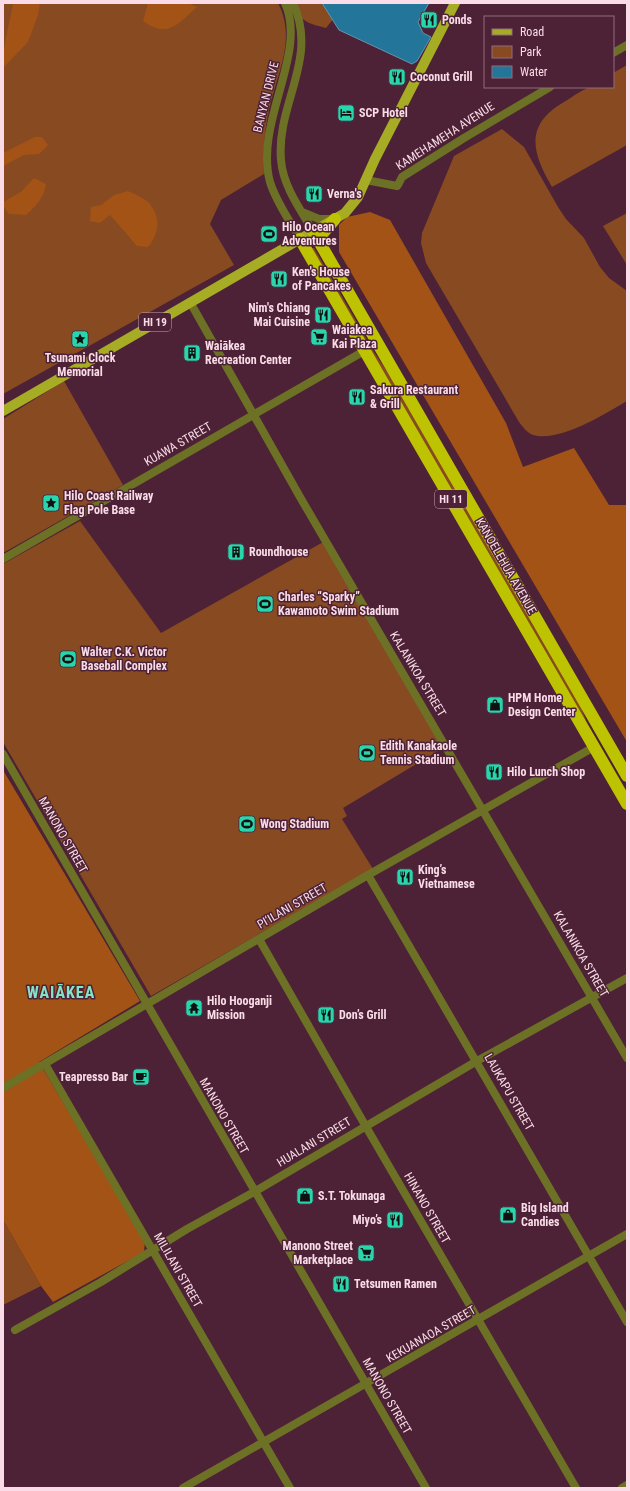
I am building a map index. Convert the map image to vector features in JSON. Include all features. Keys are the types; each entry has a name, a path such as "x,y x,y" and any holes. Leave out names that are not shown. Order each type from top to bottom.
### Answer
{"highway":[{"path":"323,249 322,234 335,219"},
{"name":"KANOELEHUA AVENUE","path":"313,232 627,776"},
{"name":"KANOELEHUA AVENUE","path":"300,239 366,350 627,804"},
{"path":"590,712 595,737 594,747 616,756"}],"main road":[{"path":"365,182 408,93 455,3"},
{"name":"HI 19","path":"3,411 345,213 352,205 365,182"},
{"name":"HI 19","path":"3,407 37,390"}],"street":[{"name":"BANYAN DRIVE","path":"285,3 290,18 289,53 268,132 268,161 272,186 300,239"},
{"name":"BANYAN DRIVE","path":"294,3 302,29 302,54 283,126 281,152 284,179 313,232"},
{"path":"614,52 627,45"},
{"name":"KAMEHAMEHA AVENUE","path":"365,182 397,186 402,177 548,88"},
{"path":"302,212 319,219 335,219"},
{"name":"KALANIKOA STREET","path":"190,302 255,414 300,496 627,1058"},
{"name":"KUAWA STREET","path":"3,559 366,350"},
{"name":"PI‘ILANI STREET","path":"3,1088 368,875 594,747"},
{"name":"MANONO STREET","path":"3,754 254,1192 426,1488"},
{"name":"LAUKAPU STREET","path":"368,875 627,1322"},
{"name":"HINANO STREET","path":"260,939 365,1125 576,1488"},
{"name":"HUALANI STREET","path":"15,1330 187,1229 254,1192 365,1125 627,978"},
{"name":"MILILANI STREET","path":"45,1064 290,1488"},
{"name":"KEKUANAOA STREET","path":"183,1488 627,1234"},
{"path":"622,1488 627,1485"}],"green space":[{"path":"3,3 278,3 286,30 286,43 266,126 264,174 221,200 210,224 234,265 3,394"},
{"path":"293,3 326,3 334,18 326,28 314,25 302,18"},
{"path":"627,65 627,145 552,187 545,175 536,151 537,130 542,120 551,111 585,89 614,88 614,72"},
{"path":"502,129 524,147 558,207 566,219 584,238 600,267 609,278 627,291 627,401 594,420 555,435 533,435 519,422 426,263 421,243 422,233 454,156"},
{"path":"627,213 627,265 603,226"},
{"path":"312,248 314,248 374,352 399,389 523,607 564,675 581,707 587,723"},
{"path":"64,381 123,485 3,553 3,419"},
{"path":"80,521 161,633 325,541 443,748 343,808 347,816 342,819 373,869 151,996 3,742 3,564"},
{"path":"3,1220 41,1286 3,1305"}],"shaded area":[{"path":"13,3 40,3 38,15 28,42 4,67 3,54"},
{"path":"148,3 188,3 197,7 178,24 166,29 159,29 143,21"},
{"path":"35,137 42,137 48,145 39,154 24,155 3,166 3,153"},
{"path":"34,178 46,184 39,201 26,215 9,214 3,206 3,202 21,192"},
{"path":"128,191 148,202 154,209 157,226 152,242 148,247 137,246 110,215 100,223 90,221 91,207 101,205 114,195"},
{"path":"370,212 390,220 506,423 523,467 574,448 609,505 627,505 627,742 339,252 339,225 347,217"},
{"path":"3,770 140,1001 39,1062 145,1241 144,1252 53,1302 41,1286 3,1220"}],"water":[{"path":"322,3 429,3 418,22 423,33 431,37 417,61 412,64 339,30"}],"place":[{"name":"Ponds","path":"429,20"},
{"name":"Coconut Grill","path":"397,77"},
{"name":"SCP Hotel","path":"346,113"},
{"name":"Verna's","path":"314,194"},
{"name":"Hilo Ocean Adventures","path":"269,234"},
{"name":"Ken's House of Pancakes","path":"279,279"},
{"name":"Nim's Chiang Mai Cuisine","path":"323,315"},
{"name":"Waiakea Kai Plaza","path":"319,337"},
{"name":"Tsunami Clock Memorial","path":"80,339"},
{"name":"Waiākea Recreation Center","path":"192,353"},
{"name":"Sakura Restaurant & Grill","path":"357,397"},
{"name":"Hilo Coast Railway Flag Pole Base","path":"51,503"},
{"name":"Roundhouse","path":"236,552"},
{"name":"Charles “Sparky” Kawamoto Swim Stadium","path":"265,604"},
{"name":"Walter C.K. Victor Baseball Complex","path":"68,659"},
{"name":"HPM Home Design Center","path":"495,705"},
{"name":"Edith Kanakaole Tennis Stadium","path":"367,753"},
{"name":"Hilo Lunch Shop","path":"494,772"},
{"name":"Wong Stadium","path":"247,824"},
{"name":"King’s Vietnamese","path":"405,877"},
{"name":"Hilo Hooganji Mission","path":"194,1008"},
{"name":"Don’s Grill","path":"326,1015"},
{"name":"Teapresso Bar","path":"141,1077"},
{"name":"S.T. Tokunaga","path":"305,1196"},
{"name":"Big Island Candies","path":"508,1215"},
{"name":"Miyo’s","path":"395,1220"},
{"name":"Manono Street Marketplace","path":"366,1253"},
{"name":"Tetsumen Ramen","path":"341,1284"}],"district":[{"name":"WAIĀKEA","path":"61,992"}]}
